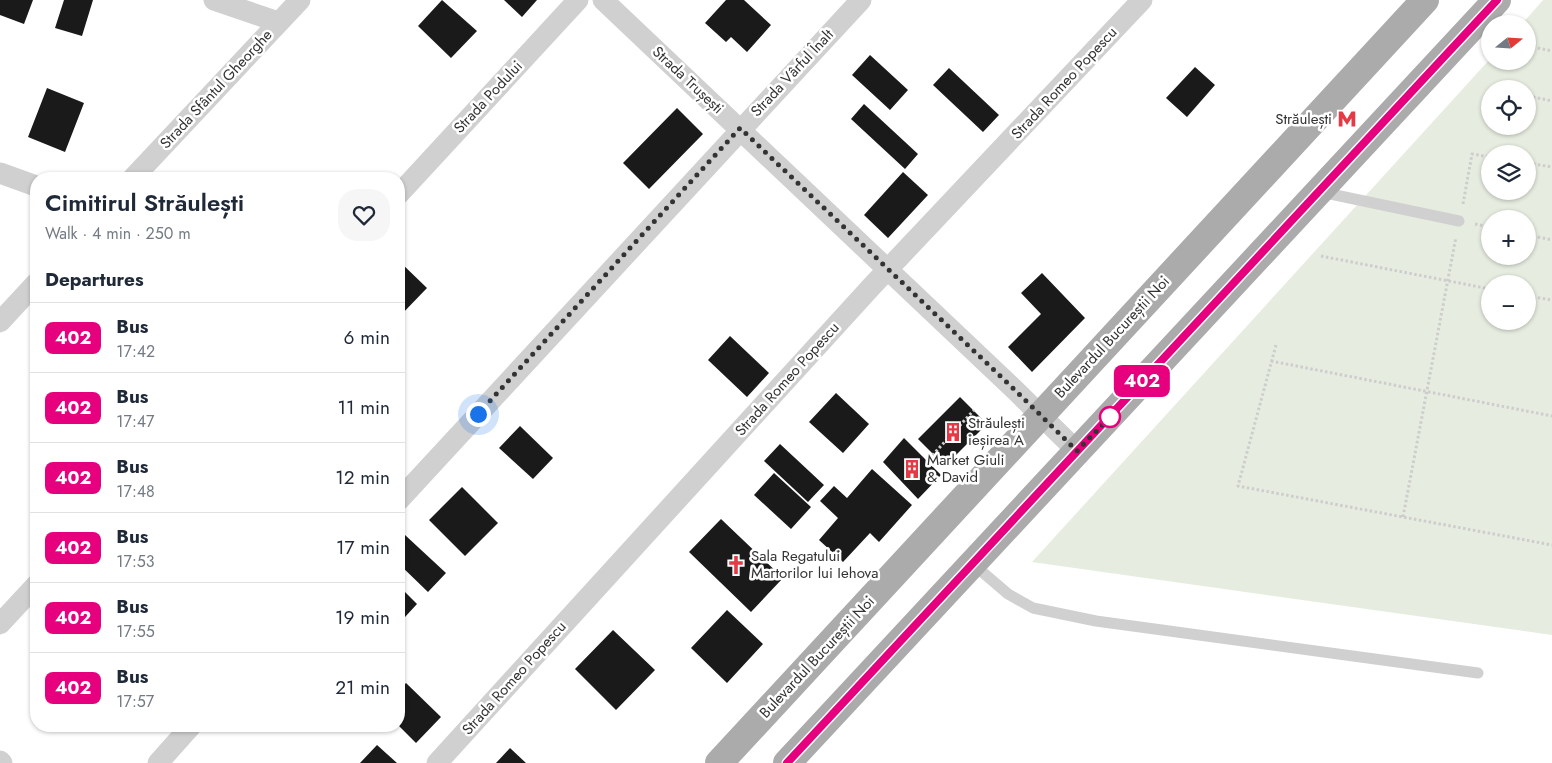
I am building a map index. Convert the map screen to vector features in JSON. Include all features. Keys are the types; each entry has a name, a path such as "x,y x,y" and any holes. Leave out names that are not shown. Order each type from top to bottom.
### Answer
{"main road":[{"name":"Bulevardul Bucureștii Noi","path":"719,763 1039,414 1425,0"},
{"path":"787,763 1497,0"}],"street":[{"path":"214,0 278,22"},
{"name":"Strada Sfântul Gheorghe","path":"139,172 300,0"},
{"name":"Strada Podului","path":"405,187 578,0"},
{"name":"Strada Trușești","path":"603,0 740,128 1077,451"},
{"name":"Strada Vârful Înalt","path":"405,493 860,0"},
{"name":"Strada Romeo Popescu","path":"437,763 888,269 1142,0"},
{"path":"0,173 30,184"},
{"path":"0,322 30,290"},
{"path":"0,624 30,592"},
{"path":"158,763 186,732"}],"lane":[{"path":"1319,192 1459,221"},
{"path":"973,564 1008,594 1032,608 1096,621 1478,673"}],"path":[{"path":"1536,48 1552,51"},
{"path":"1536,98 1552,101"},
{"path":"1403,517 1472,154 1481,156"},
{"path":"1536,164 1552,167"},
{"path":"1536,237 1552,240"},
{"path":"1322,256 1481,287"},
{"path":"1536,297 1552,300"},
{"path":"1276,345 1238,486 1552,545"},
{"path":"1271,361 1552,416"},
{"path":"929,459 974,410"}],"shaded area":[{"path":"1543,0 1552,0 1552,635 1032,562 1481,69 1536,70 1536,15 1530,15"}],"building":[{"path":"0,0 33,0 24,24 0,15"},
{"path":"64,0 93,0 82,36 55,28"},
{"path":"442,0 477,31 451,58 418,26"},
{"path":"504,0 537,0 522,17"},
{"path":"726,0 744,0 771,25 747,52 731,37 726,42 705,23"},
{"path":"870,55 908,90 890,110 852,75"},
{"path":"1195,67 1215,85 1187,117 1166,98"},
{"path":"949,68 999,115 983,132 933,85"},
{"path":"47,88 84,103 65,152 28,137"},
{"path":"864,104 918,154 905,169 851,119"},
{"path":"677,108 703,134 649,189 623,163"},
{"path":"903,172 928,195 888,238 864,215"},
{"path":"405,267 427,288 405,311"},
{"path":"1042,273 1085,318 1032,372 1008,347 1041,314 1021,293"},
{"path":"730,336 769,373 747,397 708,360"},
{"path":"836,393 869,424 843,453 809,422"},
{"name":"Străulești ieșirea A","path":"960,397 987,424 945,466 918,439"},
{"path":"520,426 553,458 533,479 499,448"},
{"name":"Market Giuli & David","path":"904,438 941,475 918,499 883,462"},
{"path":"780,444 824,485 808,502 764,461"},
{"path":"872,469 912,505 879,542 870,533 843,562 819,540 838,518 820,501 834,486 847,498"},
{"path":"774,473 811,507 791,529 754,495"},
{"path":"462,487 498,523 465,556 429,520"},
{"name":"Sala Regatului Martorilor lui Iehova","path":"721,519 783,578 751,612 689,552"},
{"path":"405,535 446,573 428,592 405,570"},
{"path":"405,592 417,604 405,617"},
{"path":"727,610 763,644 727,683 691,648"},
{"path":"613,630 655,670 616,710 575,669"},
{"path":"406,683 441,717 416,743 405,732"},
{"path":"377,745 397,763 360,763"},
{"path":"510,748 526,763 496,763"}],"bus line":[{"name":"402","path":"787,763 1497,0"}],"place":[{"name":"Străulești","path":"1347,119"},
{"name":"Străulești ieșirea A","path":"953,432"},
{"name":"Market Giuli & David","path":"912,469"},
{"name":"Sala Regatului Martorilor lui Iehova","path":"736,565"}],"route":[{"path":"478,414 740,128 1077,451 1110,417"}]}
